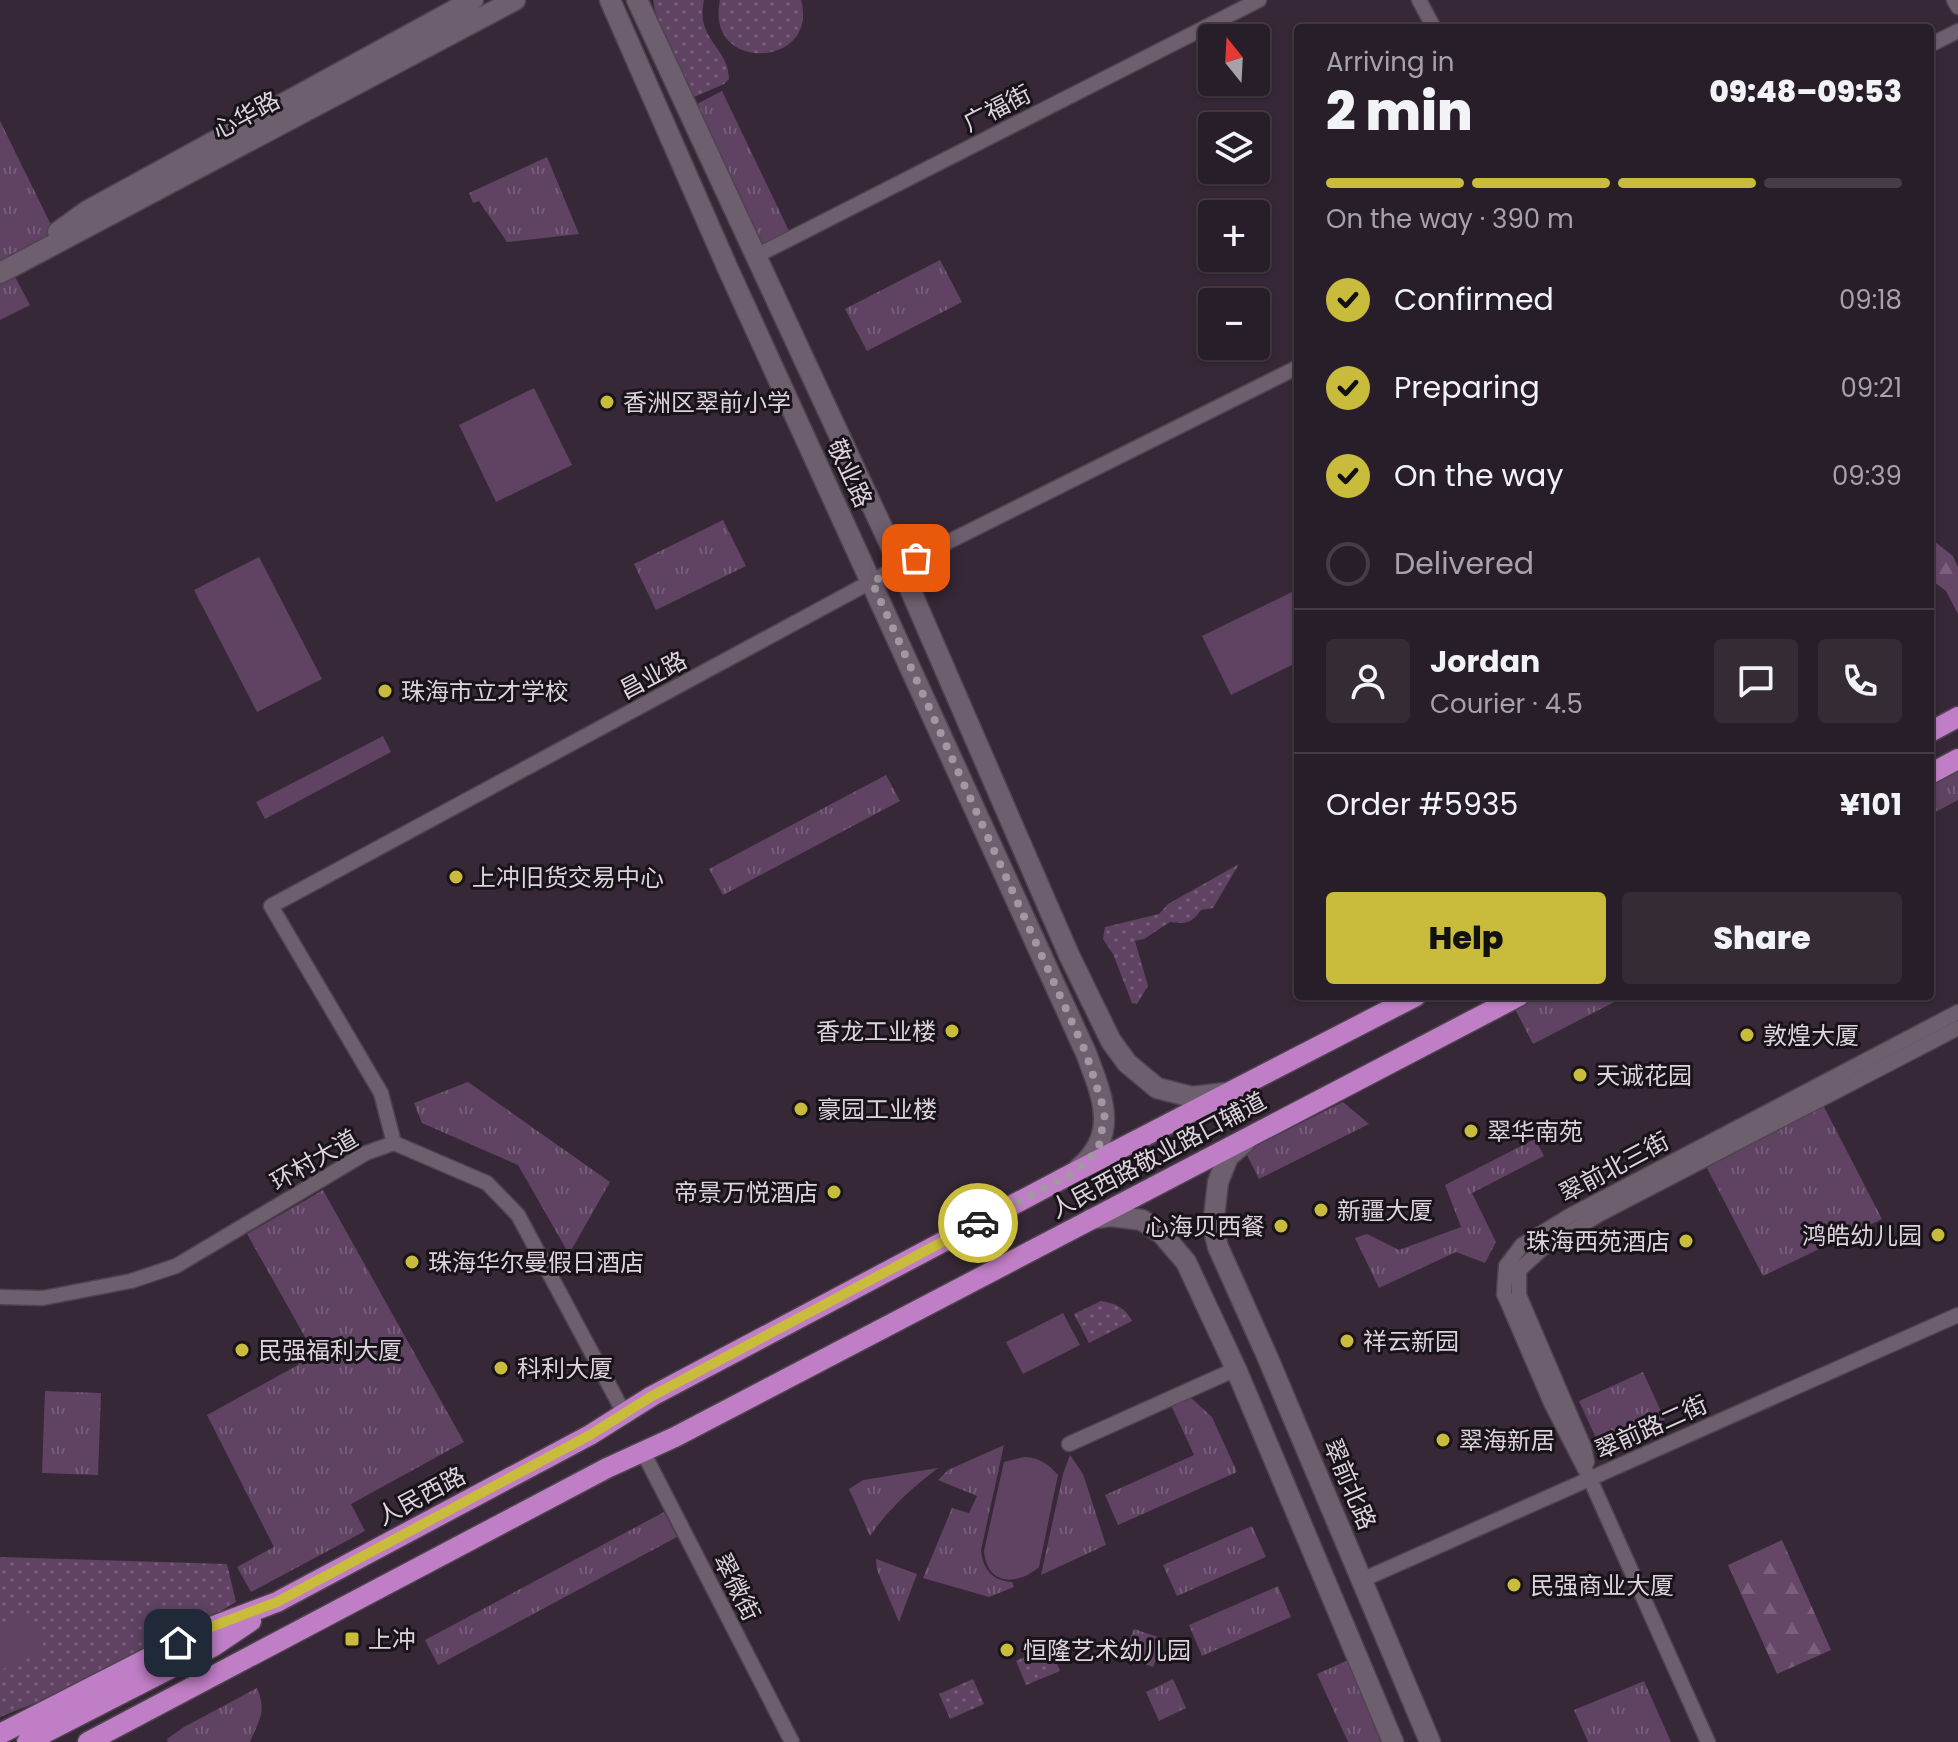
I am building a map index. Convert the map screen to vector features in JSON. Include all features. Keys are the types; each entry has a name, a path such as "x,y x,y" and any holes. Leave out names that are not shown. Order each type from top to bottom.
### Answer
{"main road":[{"name":"心华路","path":"0,272 87,211 473,0"},
{"name":"心华路","path":"0,272 515,0"},
{"name":"敬业路","path":"610,0 728,269 1086,1053 1105,1113 1104,1132 1090,1159 1073,1173"},
{"name":"敬业路","path":"637,0 900,566 1069,955 1111,1041 1127,1063 1157,1088 1192,1097 1233,1091"},
{"path":"1934,730 1958,717"},
{"path":"1934,772 1958,759"},
{"name":"人民西路敬业路口辅道","path":"590,1435 652,1396 1408,1000"},
{"name":"人民西路敬业路口辅道","path":"294,1635 607,1468 1511,1000"},
{"name":"翠前北路","path":"1254,1134 1228,1157 1221,1171 1213,1226 1218,1247 1430,1742"},
{"path":"1091,1219 1111,1216 1142,1220 1162,1234 1186,1262 1236,1369 1393,1742"},
{"name":"人民西路","path":"27,1742 214,1646 277,1602 590,1435"},
{"name":"人民西路","path":"0,1734 203,1630 277,1602"},
{"path":"88,1742 294,1635"},
{"path":"112,1742 212,1689 294,1635"}],"street":[{"name":"广福街","path":"756,256 1259,0"},
{"path":"1419,0 1432,24"},
{"path":"1954,0 1958,7"},
{"path":"1934,43 1958,31"},
{"name":"昌业路","path":"394,1143 381,1093 271,906 900,566 1294,369"},
{"name":"翠前北三街","path":"1708,1742 1504,1294 1506,1266 1522,1245 1571,1215 1958,1012"},
{"name":"翠前北三街","path":"1590,1479 1584,1447 1519,1295 1519,1270 1528,1259 1600,1214 1958,1028"},
{"name":"环村大道","path":"0,1297 43,1298 131,1281 176,1266 366,1153 394,1143 487,1183 518,1215 624,1413"},
{"name":"翠前路二街","path":"1362,1580 1958,1315"},
{"path":"1069,1444 1236,1369"},
{"name":"翠微街","path":"643,1452 792,1742"}],"green space":[{"path":"653,0 704,0 704,25 728,68 729,79 724,84 694,97 656,15"},
{"path":"720,0 801,0 802,23 794,39 780,49 762,53 744,50 729,41 720,24"},
{"path":"722,91 790,233 758,247 693,106"},
{"path":"0,121 55,233 0,271"},
{"path":"547,157 579,234 507,242 479,201 473,203 469,193"},
{"path":"940,260 962,302 867,351 845,309"},
{"path":"14,275 30,305 0,320 0,283"},
{"path":"534,388 572,465 496,502 459,425"},
{"path":"723,520 746,566 656,610 634,564"},
{"path":"1934,541 1953,556 1958,567 1958,614 1946,591 1934,582"},
{"path":"259,557 322,679 257,712 194,590"},
{"path":"1292,592 1294,596 1294,664 1231,695 1202,636"},
{"path":"383,736 391,752 265,819 256,802"},
{"path":"1958,770 1958,800 1934,813 1934,783"},
{"path":"886,775 900,801 723,895 709,869"},
{"path":"1239,864 1213,908 1201,910 1188,922 1170,922 1144,939 1135,941 1148,986 1137,1004 1132,1003 1113,954 1103,939 1105,927 1159,914 1168,904"},
{"path":"1528,1000 1618,1000 1533,1044 1514,1007"},
{"path":"468,1082 610,1182 569,1254 518,1165 422,1123 414,1103"},
{"path":"1343,1102 1369,1124 1259,1179 1245,1151"},
{"path":"1823,1105 1882,1219 1763,1276 1706,1166"},
{"path":"1535,1139 1544,1156 1472,1193 1496,1242 1485,1263 1456,1252 1379,1288 1355,1238 1367,1234 1399,1250 1461,1227 1445,1185"},
{"path":"323,1190 464,1442 351,1504 365,1531 251,1592 237,1567 274,1547 207,1415 298,1365 305,1337 247,1234"},
{"path":"1101,1301 1120,1307 1132,1321 1089,1343 1074,1314"},
{"path":"1063,1313 1080,1345 1023,1374 1006,1342"},
{"path":"1643,1372 1665,1420 1601,1449 1579,1401"},
{"path":"45,1391 101,1393 98,1475 42,1473"},
{"path":"1190,1397 1212,1417 1237,1472 1118,1525 1105,1495 1194,1455 1171,1405"},
{"path":"1004,1445 981,1550 990,1573 1012,1582 1014,1587 989,1597 923,1578 952,1508 969,1513 977,1496 938,1480 948,1470"},
{"path":"1070,1455 1083,1474 1106,1545 1041,1575 1063,1474"},
{"path":"1024,1457 1043,1462 1058,1475 1039,1567 1022,1577 1004,1579 991,1571 984,1551 1004,1462"},
{"path":"938,1468 901,1499 870,1536 849,1489 863,1480"},
{"path":"664,1512 677,1537 438,1665 425,1640"},
{"path":"1252,1526 1266,1557 1177,1596 1163,1565"},
{"path":"1782,1540 1831,1650 1777,1674 1728,1565"},
{"path":"0,1557 227,1564 236,1602 135,1663 0,1717"},
{"path":"876,1559 917,1574 899,1622 877,1570"},
{"path":"1278,1586 1291,1617 1202,1656 1189,1625"},
{"path":"30,1613 45,1651 0,1670 0,1626"},
{"path":"1134,1629 1164,1639 1153,1667 1123,1656"},
{"path":"1049,1646 1060,1671 1026,1685 1016,1661"},
{"path":"1348,1660 1381,1742 1348,1742 1317,1674"},
{"path":"973,1679 984,1704 950,1719 939,1694"},
{"path":"1173,1679 1186,1708 1159,1721 1146,1692"},
{"path":"1644,1681 1671,1742 1588,1742 1574,1710"},
{"path":"257,1688 262,1710 250,1742 168,1742 167,1739 184,1727"}],"way so far":[{"path":"916,558 872,582 1086,1053 1105,1113 1104,1132 1090,1159 1073,1173 978,1223"}],"place":[{"name":"香洲区翠前小学","path":"607,402"},
{"name":"珠海市立才学校","path":"385,691"},
{"name":"上冲旧货交易中心","path":"456,877"},
{"name":"香龙工业楼","path":"952,1031"},
{"name":"敦煌大厦","path":"1747,1035"},
{"name":"天诚花园","path":"1580,1075"},
{"name":"豪园工业楼","path":"801,1109"},
{"name":"翠华南苑","path":"1471,1131"},
{"name":"帝景万悦酒店","path":"834,1192"},
{"name":"新疆大厦","path":"1321,1210"},
{"name":"心海贝西餐","path":"1281,1226"},
{"name":"鸿皓幼儿园","path":"1938,1235"},
{"name":"珠海西苑酒店","path":"1686,1241"},
{"name":"珠海华尔曼假日酒店","path":"412,1262"},
{"name":"祥云新园","path":"1347,1341"},
{"name":"民强福利大厦","path":"242,1350"},
{"name":"科利大厦","path":"501,1368"},
{"name":"翠海新居","path":"1443,1440"},
{"name":"民强商业大厦","path":"1514,1585"},
{"name":"上冲","path":"352,1639"},
{"name":"恒隆艺术幼儿园","path":"1007,1650"}],"route":[{"path":"178,1643 203,1630 277,1602 590,1435 652,1396 978,1223"}]}
